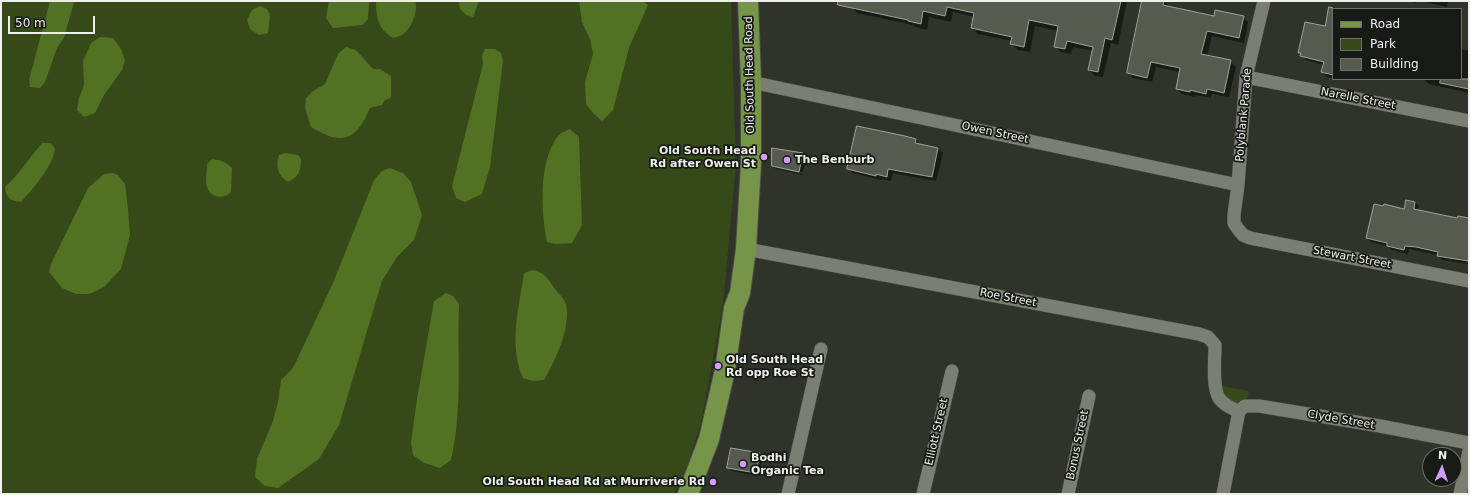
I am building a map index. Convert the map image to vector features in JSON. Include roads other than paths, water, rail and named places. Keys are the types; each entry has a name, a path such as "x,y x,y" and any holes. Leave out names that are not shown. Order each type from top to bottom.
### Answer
{"main road":[{"name":"Old South Head Road","path":"688,494 709,439 725,370 734,308 740,293 746,249 751,164 751,82 748,1"},
{"name":"Old South Head Road","path":"697,494 716,452 732,379 744,308 740,293"}],"street":[{"name":"Polyblank Parade","path":"1238,229 1234,223 1234,215 1238,185 1246,77 1264,1"},
{"name":"Narelle Street","path":"1246,77 1469,121"},
{"name":"Owen Street","path":"751,82 1238,185"},
{"name":"Stewart Street","path":"1238,229 1243,235 1250,238 1469,281"},
{"name":"Roe Street","path":"746,249 1199,334 1208,337 1215,345 1215,381 1219,398 1232,409 1239,411"},
{"path":"788,494 821,349"},
{"name":"Elliott Street","path":"923,494 952,370"},
{"name":"Bonus Street","path":"1068,494 1089,396"},
{"name":"Clyde Street","path":"1239,411 1245,406 1258,406 1380,426 1469,443"},
{"path":"1223,494 1239,411"},
{"path":"1460,494 1469,451"}],"place":[{"name":"Old South Head Rd after Owen St","path":"764,157"},
{"name":"The Benburb","path":"787,160"},
{"name":"Old South Head Rd opp Roe St","path":"718,366"},
{"name":"Bodhi Organic Tea","path":"743,464"},
{"name":"Old South Head Rd at Murriverie Rd","path":"713,482"}]}
